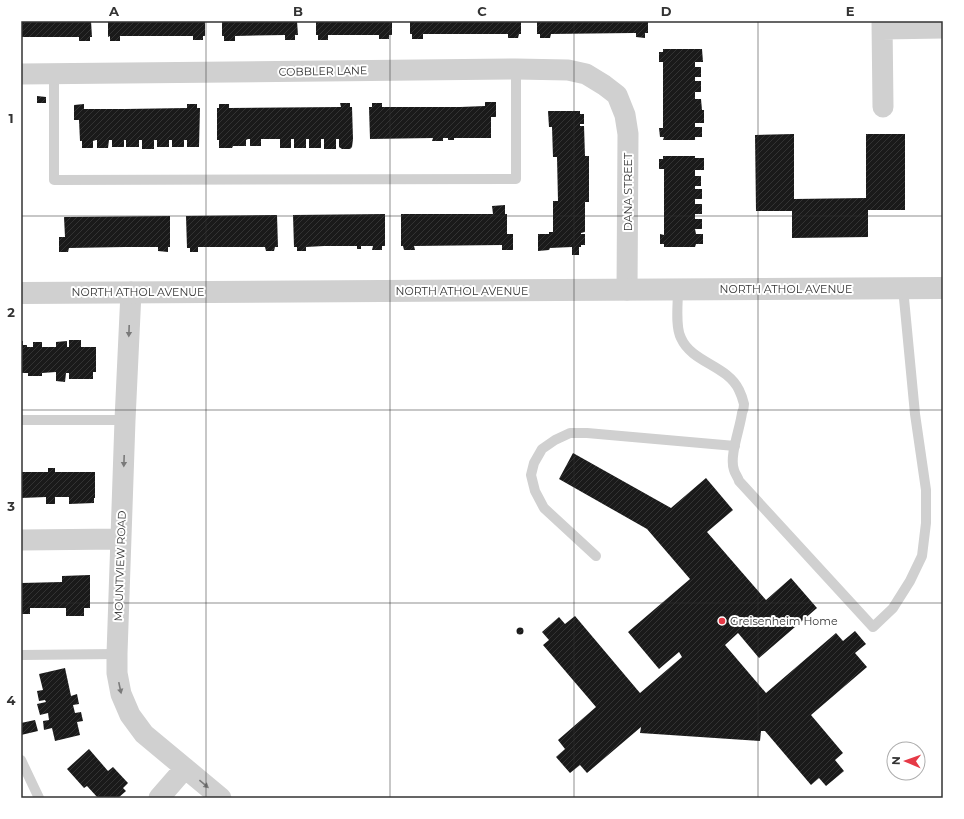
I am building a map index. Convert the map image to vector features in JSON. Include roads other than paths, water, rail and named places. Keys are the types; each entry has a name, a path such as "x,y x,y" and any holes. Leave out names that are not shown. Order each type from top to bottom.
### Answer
{"street":[{"path":"883,108 882,25 943,28"},
{"name":"COBBLER LANE","path":"21,74 516,69 568,70 586,74 617,95"},
{"name":"DANA STREET","path":"617,95 625,115 628,134 627,290"},
{"name":"NORTH ATHOL AVENUE","path":"21,293 943,288"},
{"name":"MOUNTVIEW ROAD","path":"131,292 117,673 121,694 130,715 144,734 220,798"},
{"path":"21,540 121,539"},
{"path":"159,798 185,768"}],"lane":[{"path":"54,74 54,180 516,179 516,69"},
{"path":"678,290 678,325 681,338 688,348 697,356 732,379 739,390 744,404 732,458 733,470 739,481 872,627 893,608 910,581 922,556 926,523 926,490 915,414 903,288"},
{"path":"21,420 126,420"},
{"path":"596,556 544,508 535,491 531,475 534,463 542,449 555,440 570,433 587,433 735,446"},
{"path":"21,655 117,654"},
{"path":"21,760 39,798"}],"place":[{"name":"Greisenheim Home","path":"722,621"}]}
